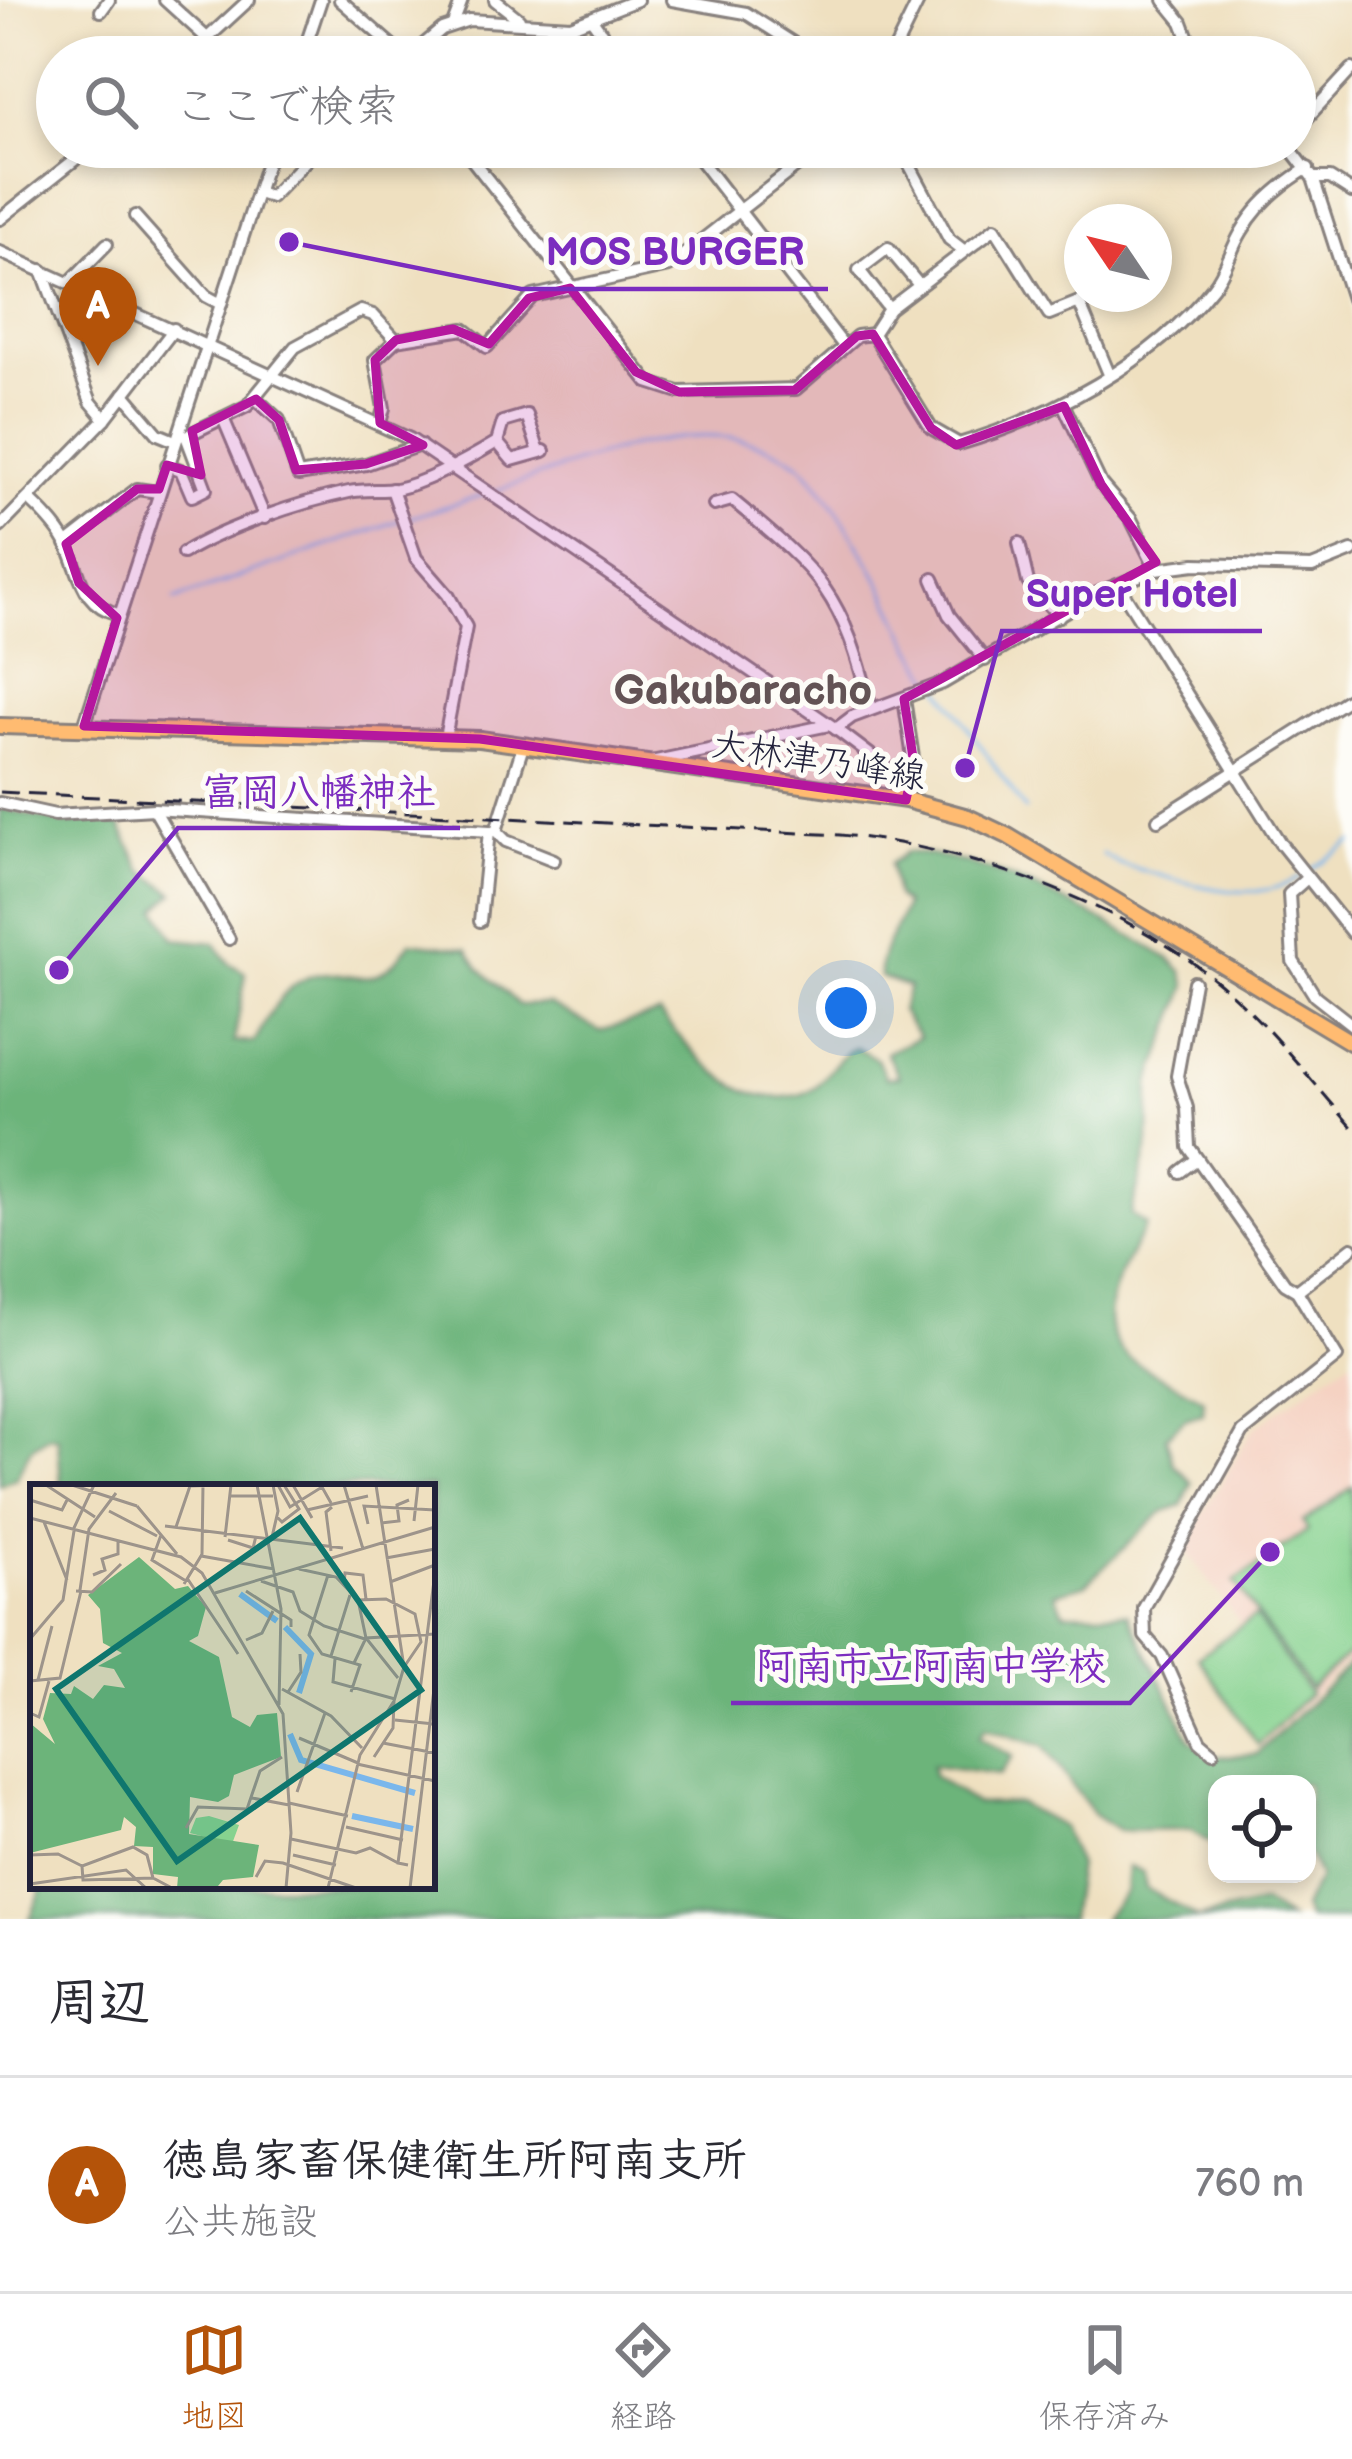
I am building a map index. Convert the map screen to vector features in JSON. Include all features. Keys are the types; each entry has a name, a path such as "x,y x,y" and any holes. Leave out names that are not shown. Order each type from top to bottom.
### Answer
{"main road":[{"name":"大林津乃峰線","path":"0,726 445,738 906,800 968,817 1008,836 1352,1043"}],"street":[{"path":"166,0 205,36"},
{"path":"211,36 249,0"},
{"path":"309,36 321,0"},
{"path":"340,0 382,36"},
{"path":"453,24 462,0"},
{"path":"495,0 519,19"},
{"path":"436,36 453,24 519,19 554,26 593,21 637,0"},
{"path":"672,0 746,13 782,36"},
{"path":"901,36 919,0"},
{"path":"1176,13 1188,0"},
{"path":"1166,1 1186,36"},
{"path":"593,21 604,36"},
{"path":"1316,108 1352,69"},
{"path":"0,219 64,168"},
{"path":"84,726 265,168"},
{"path":"257,194 271,197 301,168"},
{"path":"478,168 636,372 679,392 796,389 857,336 872,334 889,309 995,228 1049,314 1079,302 1109,374"},
{"path":"706,168 844,346"},
{"path":"380,423 385,408 374,360 396,340 464,329 487,346 514,322 529,298 657,272 794,168"},
{"path":"911,168 949,239 962,249"},
{"path":"1306,168 1352,299"},
{"path":"872,334 931,428 951,442 987,436 1064,406 1192,312 1226,269 1254,213 1310,173 1330,178 1352,192"},
{"path":"135,216 206,296 221,304"},
{"path":"69,283 106,244"},
{"path":"889,309 859,270 888,248 919,285"},
{"path":"0,252 276,374 380,423 452,464 885,766 906,800"},
{"path":"42,270 91,402 105,418"},
{"path":"124,394 158,434 180,437 256,399 296,347 361,311 373,315 396,340"},
{"path":"0,527 105,418 174,329"},
{"path":"256,399 279,420 298,475 366,464 420,445"},
{"path":"1064,406 1101,484 1131,519 1156,569"},
{"path":"183,553 218,532 349,492 392,489 497,442 503,422 527,415 542,451 512,460 497,442"},
{"path":"223,418 265,518"},
{"path":"167,465 181,470 192,496 206,489 180,437"},
{"path":"66,544 137,489 158,492"},
{"path":"392,489 416,558 448,595 466,627 445,738"},
{"path":"30,500 66,544 79,583 98,607 118,614"},
{"path":"714,505 732,500 812,566 852,634 871,709"},
{"path":"1019,543 1028,581 1059,616"},
{"path":"646,764 832,727 985,660 1059,616 1156,569 1195,564 1312,567 1352,551"},
{"path":"933,579 950,615 985,660"},
{"path":"1119,586 1304,877 1352,933"},
{"path":"1158,820 1352,697"},
{"path":"904,699 914,764 906,800"},
{"path":"480,921 492,831 524,746"},
{"path":"0,803 55,814 154,808 492,831 554,860"},
{"path":"154,808 229,939"},
{"path":"1304,877 1289,894 1293,961 1315,996 1352,1025"},
{"path":"1194,982 1177,1076 1187,1108 1189,1147 1285,1284 1297,1291 1337,1357 1256,1418 1216,1477 1142,1621 1200,1741 1213,1751"},
{"path":"1180,1172 1197,1159"},
{"path":"1297,1291 1352,1248"}],"highlighted area":[{"path":"570,288 636,372 679,392 795,390 857,336 873,334 931,428 956,445 1064,406 1101,484 1156,562 904,699 914,764 906,800 480,739 84,726 117,618 79,583 66,544 137,489 159,489 167,465 201,475 192,431 256,399 279,420 296,470 366,464 423,445 380,423 375,360 396,340 453,329 489,344 529,298"}],"shaded area":[{"path":"1352,1358 1352,1657 1259,1748 1196,1656 1240,1623 1183,1547 1253,1429"}],"green space":[{"path":"0,808 66,824 98,819 120,825 142,870 174,893 157,909 175,939 215,943 229,963 246,973 234,1042 254,1042 293,986 326,973 380,973 410,942 467,949 479,968 519,1005 549,1004 600,1031 659,1014 720,1075 756,1094 777,1097 808,1092 855,1047 877,1059 886,1078 899,1076 886,1053 919,1037 901,1011 909,987 880,977 885,948 905,904 896,897 890,864 906,852 974,865 1077,907 1170,959 1183,972 1187,986 1150,1083 1149,1143 1131,1214 1146,1225 1119,1278 1109,1316 1121,1350 1204,1400 1203,1414 1185,1419 1166,1437 1173,1463 1192,1483 1182,1505 1162,1512 1085,1585 1055,1593 1064,1612 1128,1613 1190,1739 1212,1757 1257,1754 1352,1662 1352,1919 1307,1919 1302,1908 1319,1878 1316,1775 1208,1775 1208,1841 1189,1830 1119,1831 1094,1815 1043,1746 985,1728 979,1737 1013,1757 999,1775 932,1766 933,1776 976,1804 1018,1803 1062,1827 1078,1865 1070,1919 30,1919 42,1889 435,1889 435,1484 61,1484 58,1438 49,1436 31,1448 16,1478 0,1485"},
{"path":"1352,1487 1352,1651 1310,1688 1234,1582 1308,1530 1303,1522"},
{"path":"1255,1616 1309,1693 1258,1745 1198,1657"},
{"path":"1128,1867 1143,1872 1146,1888 1198,1918 1263,1903 1289,1919 1103,1919 1126,1891"}],"waterway":[{"path":"495,491 646,443 724,437 762,445 797,462 824,493 876,574 934,680"},
{"path":"409,518 486,494"},
{"path":"175,600 400,520"},
{"path":"940,687 1025,810"},
{"path":"1307,872 1352,842"},
{"path":"1102,854 1164,877 1235,891 1258,891 1300,877"}],"railway":[{"path":"0,792 840,835 935,851 1037,882 1176,951 1251,1013 1352,1127"}],"place":[{"name":"MOS BURGER","path":"289,242"},
{"name":"徳島家畜保健衛生所阿南支所","path":"98,366"},
{"name":"Super Hotel","path":"965,768"},
{"name":"富岡八幡神社","path":"59,970"},
{"name":"阿南市立阿南中学校","path":"1270,1552"}],"district":[{"name":"Gakubaracho","path":"743,689"}]}
